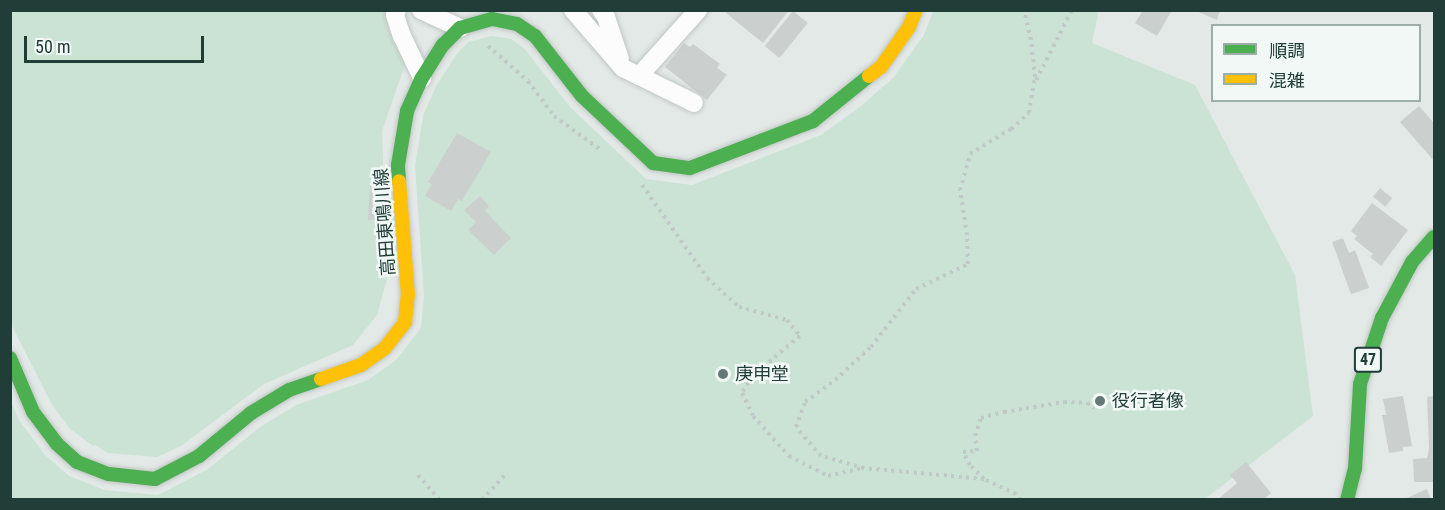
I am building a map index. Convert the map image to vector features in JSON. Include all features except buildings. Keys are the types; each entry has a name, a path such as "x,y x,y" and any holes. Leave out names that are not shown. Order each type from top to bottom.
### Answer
{"main road":[{"path":"460,28 492,19 517,24 535,36 582,96 653,163 690,168 813,120 881,67 909,27 916,10"},
{"name":"高田東鳴川線","path":"10,358 33,412 57,444 77,462 109,474 155,479 199,456 251,414 289,390 361,365 385,348 405,322 408,295 398,165 407,111 422,78 443,45 460,28"},
{"name":"47","path":"1347,500 1355,469 1360,384 1382,318 1412,262 1434,237"}],"street":[{"path":"397,10 395,15 402,36 422,78"},
{"path":"421,10 460,28"},
{"path":"573,10 631,72 694,103"},
{"path":"601,10 631,72"},
{"path":"631,72 698,10"}],"path":[{"path":"1021,500 1016,494 984,479 864,468 821,456 796,427 805,402 835,380 871,347 916,289 968,264 967,235 960,190 970,154 1011,129 1029,113 1031,89 1035,77 1031,40 1024,10"},
{"path":"1031,89 1072,10"},
{"path":"460,28 493,49 528,81 554,116 605,153"},
{"path":"638,180 707,278 739,307 787,320 800,336 752,376 742,393 753,416 789,456 828,476 864,468"},
{"path":"984,479 970,465 963,452 977,451 975,436 981,418 1064,402 1087,403 1095,408"},
{"path":"482,500 506,473"},
{"path":"418,475 440,500"}],"green space":[{"path":"1099,10 1092,43 1195,85 1295,275 1313,416 1205,499 11,500 10,400 19,420 45,455 69,476 105,490 158,495 208,469 260,427 296,405 368,380 396,360 421,328 424,295 415,166 423,116 436,86 456,55 468,42 492,36 511,39 524,48 570,107 646,179 692,185 821,135 861,106 893,78 924,35 933,11"},
{"path":"11,11 386,11 389,31 401,49 406,62 382,131 387,279 377,315 353,345 264,384 181,446 157,457 108,453 93,446 69,428 51,403 11,324"}],"traffic: fast":[{"path":"399,181 398,165 407,111 422,78 443,45 460,28 492,19 517,24 535,36 582,96 653,163 690,168 813,121 869,76"},
{"path":"1347,500 1355,469 1360,384 1382,318 1412,262 1434,237"},
{"path":"10,358 33,412 57,444 77,462 109,474 155,479 199,456 251,413 289,390 321,379"}],"traffic: slow":[{"path":"869,76 881,67 909,27 916,10"},
{"path":"321,379 361,365 385,348 405,322 408,295 399,181"}],"place":[{"name":"庚申堂","path":"723,374"},
{"name":"役行者像","path":"1100,401"}]}
